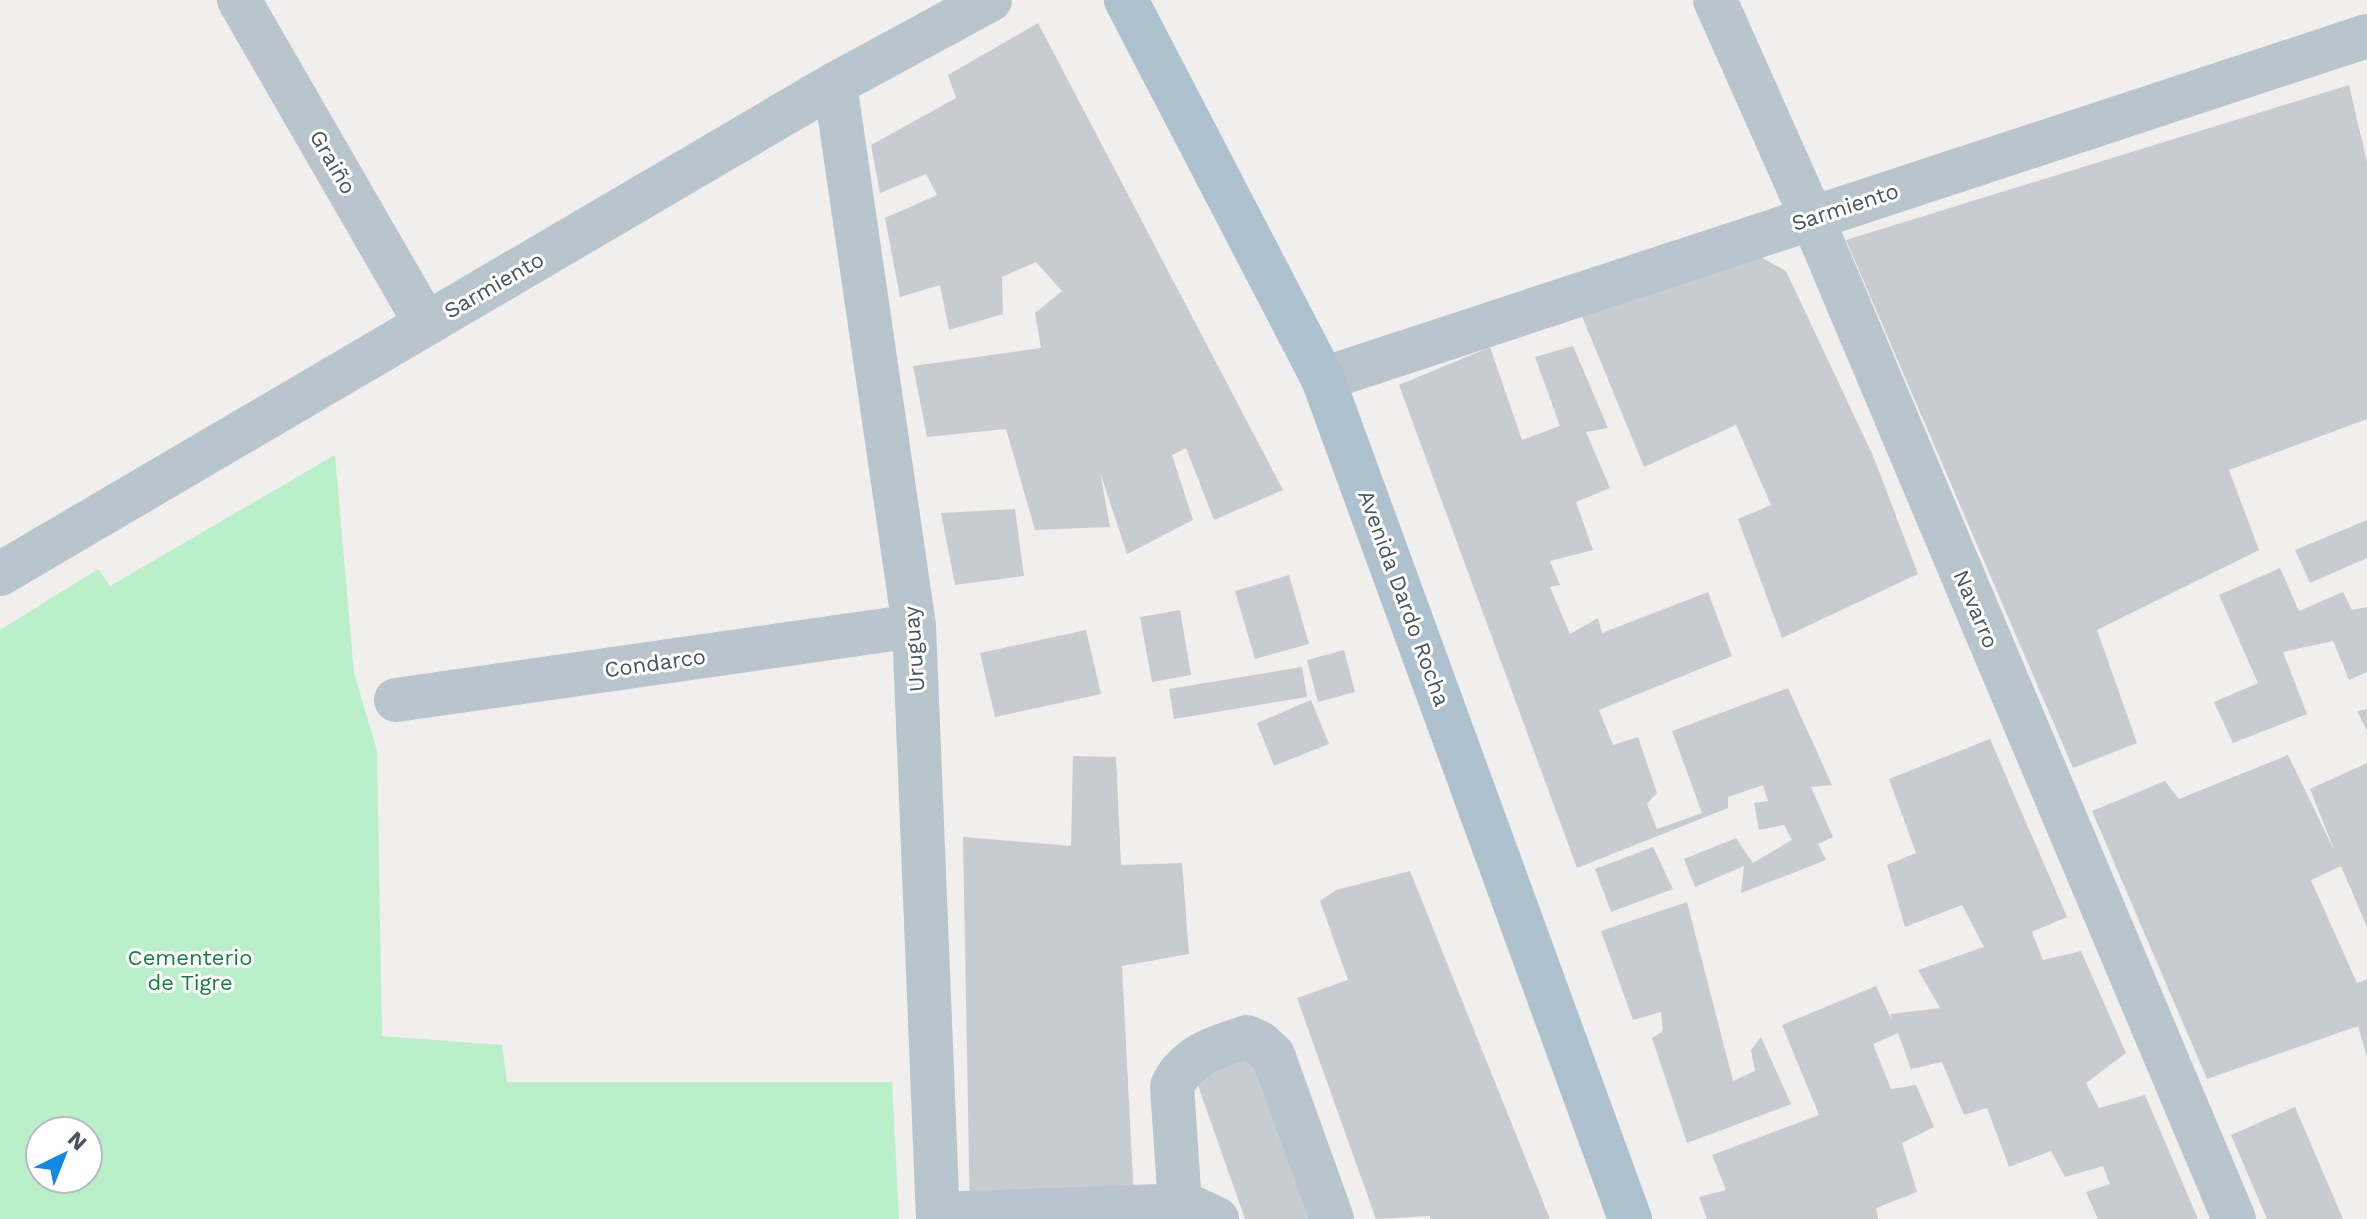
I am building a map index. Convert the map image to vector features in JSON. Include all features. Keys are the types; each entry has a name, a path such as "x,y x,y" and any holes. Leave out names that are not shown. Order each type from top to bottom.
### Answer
{"main road":[{"name":"Avenida Dardo Rocha","path":"1126,0 1323,379 1630,1219"}],"street":[{"name":"Graiño","path":"239,0 426,324"},
{"name":"Sarmiento","path":"0,574 835,84 990,0"},
{"name":"Navarro","path":"1715,0 1812,218 2234,1219"},
{"name":"Sarmiento","path":"1323,379 2367,36"},
{"name":"Uruguay","path":"835,84 914,626 938,1216"},
{"name":"Condarco","path":"396,700 914,626"},
{"path":"938,1216 1198,1212 1172,1086 1180,1069 1192,1058 1247,1037 1273,1055 1332,1219"}],"green space":[{"name":"Cementerio de Tigre","path":"335,455 354,673 377,751 382,1036 502,1045 507,1082 892,1082 899,1219 0,1219 0,630 98,569 110,586"}],"building":[{"path":"1038,23 1283,490 1214,520 1186,448 1172,455 1193,520 1127,554 1100,472 1110,527 1035,530 1006,429 927,437 913,366 1041,348 1035,313 1062,291 1036,262 1002,277 1003,314 949,330 940,285 900,297 885,218 937,195 926,174 880,193 871,145 956,98 948,75"},
{"path":"2349,85 2367,162 2367,419 2229,470 2259,550 2097,630 2137,743 2073,768 1846,240"},
{"path":"1745,248 1786,271 1874,458 1918,574 1782,638 1738,519 1771,505 1736,425 1644,467 1579,309"},
{"path":"1573,346 1608,428 1586,432 1610,488 1576,502 1593,550 1550,561 1560,585 1550,587 1570,634 1598,618 1602,633 1708,592 1732,656 1599,710 1613,745 1638,737 1657,793 1647,804 1657,829 1702,813 1672,731 1788,688 1832,785 1811,787 1833,837 1818,844 1826,860 1741,893 1744,866 1695,887 1684,859 1736,838 1753,863 1792,840 1784,825 1759,830 1754,803 1768,801 1763,785 1728,797 1728,808 1577,868 1399,385 1490,347 1522,440 1560,426 1535,357"},
{"path":"1015,509 1024,576 955,585 941,513"},
{"path":"2367,520 2367,558 2310,583 2295,550"},
{"path":"2280,568 2299,611 2343,592 2352,610 2367,607 2367,672 2349,680 2333,641 2283,652 2307,714 2233,743 2214,702 2258,683 2219,595"},
{"path":"1289,575 1309,644 1255,659 1235,591"},
{"path":"1180,610 1191,675 1152,682 1140,617"},
{"path":"1086,630 1101,694 995,717 980,653"},
{"path":"1344,650 1355,692 1318,702 1307,660"},
{"path":"1302,667 1307,697 1174,719 1169,689"},
{"path":"1311,700 1329,744 1274,766 1257,723"},
{"path":"2367,709 2367,731 2357,711"},
{"path":"1990,739 2067,917 2032,932 2043,960 2081,951 2126,1053 2086,1083 2099,1108 2145,1095 2198,1219 2098,1219 2086,1192 2110,1184 2103,1166 2065,1177 2051,1151 2009,1167 1987,1108 1964,1115 1942,1062 1911,1069 1898,1033 1873,1044 1891,1089 1916,1085 1934,1127 1902,1143 1917,1192 1876,1208 1878,1219 1707,1219 1699,1197 1726,1190 1712,1155 1819,1115 1782,1025 1876,986 1893,1023 1890,1014 1940,1008 1918,970 1984,947 1962,905 1905,927 1887,865 1916,853 1889,779"},
{"path":"2288,755 2335,852 2310,789 2367,763 2367,927 2341,866 2311,880 2357,983 2367,979 2367,1057 2358,1026 2207,1079 2092,811 2165,781 2179,799"},
{"path":"1073,756 1116,757 1121,865 1182,863 1189,954 1122,966 1135,1219 970,1219 963,837 1071,846"},
{"path":"1653,847 1673,889 1611,912 1595,869"},
{"path":"1410,871 1550,1219 1430,1219 1430,1216 1376,1219 1297,998 1348,980 1320,901 1336,890"},
{"path":"1687,902 1733,1081 1755,1071 1751,1050 1761,1037 1791,1104 1687,1143 1652,1038 1663,1031 1661,1012 1633,1020 1601,931"},
{"path":"1259,1056 1320,1219 1245,1219 1195,1077"},
{"path":"2295,1107 2343,1219 2267,1219 2231,1135"}]}
